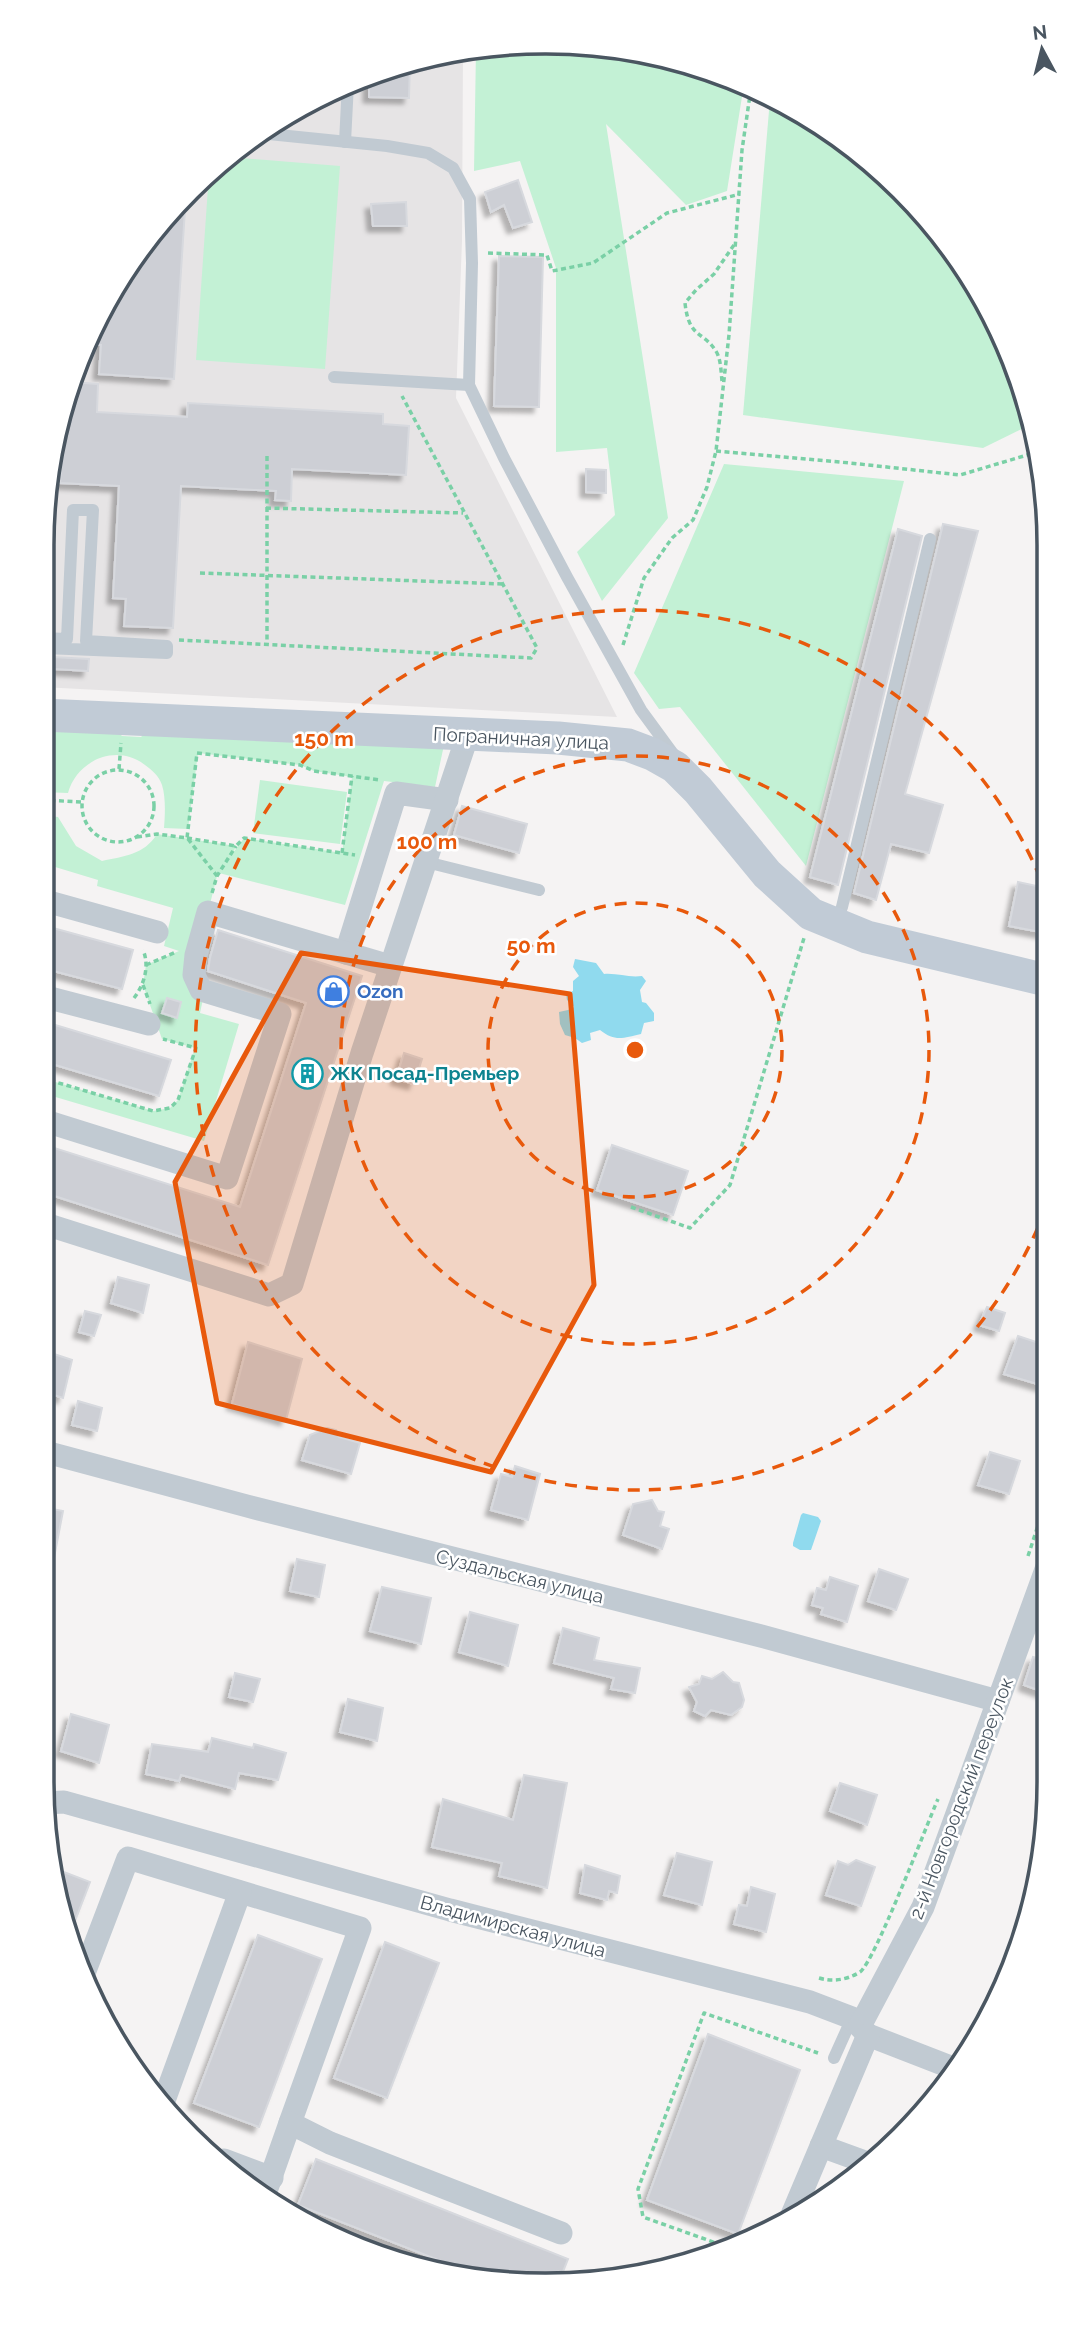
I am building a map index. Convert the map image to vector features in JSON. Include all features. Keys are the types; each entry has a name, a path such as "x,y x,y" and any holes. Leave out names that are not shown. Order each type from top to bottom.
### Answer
{"street":[{"name":"Пограничная улица","path":"54,715 558,738 628,745 675,767 698,790 767,874 823,919 867,937 1037,978"},
{"path":"54,1227 269,1295 292,1284 358,1065 468,734"},
{"path":"346,953 396,793 447,800"},
{"path":"54,904 149,939"},
{"path":"54,1124 227,1178 280,1014 201,990 194,975 196,955 208,912 390,966"},
{"path":"54,1000 156,1032"},
{"name":"Суздальская улица","path":"54,1454 260,1510 837,1656 998,1701"},
{"name":"2-й Новгородский переулок","path":"784,2211 821,2146 860,2026 923,1907 998,1701 1037,1564"},
{"name":"Владимирская улица","path":"55,1802 450,1910 810,2002 946,2065"},
{"path":"89,1961 128,1858 360,1928 268,2186"},
{"path":"167,2094 240,1892"},
{"path":"290,2123 330,2143 561,2233"},
{"path":"821,2146 859,2160"}],"lane":[{"path":"345,142 347,97"},
{"path":"278,134 428,153 453,169 470,199 472,253 469,385 504,458 614,663 641,710 698,790"},
{"path":"334,377 469,385"},
{"path":"54,643 67,639 72,510 93,510 86,641 167,646 167,653 54,647"},
{"path":"823,919 842,907 930,539"},
{"path":"426,862 539,890"},
{"path":"834,2058 860,2026"}],"path":[{"path":"614,663 626,639 644,578 672,538 693,520 708,487 716,452 749,99"},
{"path":"472,253 547,255 552,271 593,263 667,213 740,194"},
{"path":"723,386 718,355 694,332 687,319 685,303 714,274 737,241"},
{"path":"175,639 531,658 537,648 395,381"},
{"path":"716,452 960,475 1028,455"},
{"path":"267,456 267,644"},
{"path":"267,508 463,513"},
{"path":"200,573 503,584"},
{"path":"191,746 197,752 300,765 314,771 384,781"},
{"path":"197,752 187,838 217,876"},
{"path":"134,838 147,826 154,806 151,792 140,777 119,769 98,775 84,792 81,802 86,824 102,838 124,841 157,834 236,846"},
{"path":"342,853 352,776"},
{"path":"54,801 81,802"},
{"path":"208,912 217,876 244,838 359,855"},
{"path":"631,1207 690,1228 730,1185 823,919"},
{"path":"128,1000 135,997 143,985 149,939"},
{"path":"146,965 180,950"},
{"path":"54,1082 153,1111 170,1108 178,1100 195,1048 156,1032"},
{"path":"819,1978 833,1982 862,1971 876,1946 939,1796"},
{"path":"714,2242 643,2217 638,2189 704,2013 834,2058"}],"highlighted area":[{"path":"301,953 570,994 594,1285 491,1472 217,1403 175,1182"}],"shaded area":[{"path":"463,61 462,241 456,398 617,717 54,688 54,546 58,481 80,388 120,300 156,246 176,222 198,198 246,156 328,105 388,80"}],"green space":[{"path":"546,54 610,58 673,71 742,96 727,191 686,205 606,124 668,518 602,601 577,552 615,515 607,448 556,452 556,268 520,161 474,171 476,59"},
{"path":"769,108 845,156 893,198 935,246 986,328 1011,388 1022,429 983,448 743,415"},
{"path":"243,158 340,166 325,369 196,360 208,189"},
{"path":"724,464 904,481 806,866 680,707 659,709 634,673"},
{"path":"54,727 116,730 122,736 141,737 146,732 444,745 435,787 384,781 345,905 219,873 217,876 208,912 200,1013 239,1024 204,1141 54,1097 54,1082 153,1111 170,1108 178,1100 195,1048 162,1039 143,985 146,965 179,951 164,946 173,908 97,886 98,880 54,867 54,816 58,817 76,846 102,861 140,850 157,834 236,846 233,853 244,838 342,853 352,777 314,771 300,765 198,753 188,829 164,828 165,801 161,782 150,769 122,755 99,758 89,764 73,781 68,793 54,792"},
{"path":"260,780 347,792 340,844 253,833"}],"water":[{"path":"575,959 596,963 604,974 642,976 646,981 640,990 642,1002 654,1013 654,1021 644,1023 641,1034 624,1038 615,1038 600,1030 590,1033 591,1040 582,1043 565,1035 559,1012 574,1007 567,1000 566,994 573,991 573,981 579,976 573,967"},
{"path":"803,1513 818,1517 821,1521 811,1550 800,1550 793,1546"}],"building":[{"path":"410,73 409,98 369,97 369,88"},
{"path":"518,180 532,222 513,228 504,205 491,212 485,192"},
{"path":"406,202 407,226 373,226 371,204"},
{"path":"185,212 174,379 99,374 101,345 98,345 105,328 137,273"},
{"path":"499,256 543,257 539,407 494,406"},
{"path":"82,383 98,384 97,412 187,417 188,403 383,414 383,424 409,426 406,475 292,469 291,501 275,500 276,491 181,486 173,628 124,626 126,599 113,598 119,486 60,483 71,418"},
{"path":"586,469 606,470 606,493 586,492"},
{"path":"943,524 978,531 905,794 943,805 929,853 891,844 876,900 854,893"},
{"path":"898,529 922,536 838,885 810,877"},
{"path":"54,657 89,659 88,671 54,669"},
{"path":"462,806 527,824 519,853 454,835"},
{"path":"1018,882 1037,886 1037,931 1009,926"},
{"path":"54,928 133,950 122,989 54,971"},
{"name":"ЖК Посад-Премьер","path":"218,930 362,976 268,1265 54,1196 54,1148 240,1207 306,1003 208,971"},
{"path":"167,998 181,1002 177,1018 162,1013"},
{"path":"54,1025 171,1060 159,1096 54,1065"},
{"path":"404,1053 422,1059 414,1084 396,1079"},
{"path":"612,1145 688,1171 673,1215 597,1190"},
{"path":"118,1277 149,1285 143,1313 111,1303"},
{"path":"987,1307 1005,1313 999,1331 979,1325"},
{"path":"85,1311 101,1315 94,1336 79,1332"},
{"path":"1018,1336 1037,1342 1037,1384 1004,1374"},
{"path":"248,1342 302,1359 286,1420 232,1404"},
{"path":"54,1354 72,1360 63,1398 54,1395"},
{"path":"78,1401 102,1408 97,1431 72,1425"},
{"path":"327,1428 336,1430 339,1437 360,1443 351,1474 302,1460 310,1435"},
{"path":"990,1452 1020,1461 1009,1494 978,1485"},
{"path":"515,1466 540,1474 528,1520 491,1510 501,1474 512,1477"},
{"path":"652,1500 658,1511 664,1512 660,1526 669,1529 662,1549 623,1535 633,1504"},
{"path":"54,1509 63,1511 54,1558"},
{"path":"297,1559 325,1565 319,1597 290,1591"},
{"path":"879,1569 908,1579 896,1610 868,1601"},
{"path":"830,1577 858,1586 847,1622 821,1614 823,1608 812,1605 817,1588 826,1590"},
{"path":"382,1587 431,1598 421,1644 370,1631"},
{"path":"470,1612 518,1625 508,1666 459,1652"},
{"path":"563,1628 599,1638 594,1660 640,1668 635,1693 611,1689 614,1678 554,1663"},
{"path":"1033,1657 1037,1658 1037,1690 1024,1685"},
{"path":"723,1672 733,1682 739,1683 744,1700 742,1707 731,1715 711,1710 705,1716 694,1711 697,1702 689,1687 699,1684 702,1676 712,1679"},
{"path":"235,1673 260,1679 253,1702 229,1697"},
{"path":"348,1699 383,1708 377,1741 340,1732"},
{"path":"71,1714 109,1725 99,1763 61,1751"},
{"path":"212,1738 253,1748 254,1744 286,1753 278,1780 239,1773 235,1789 181,1775 179,1781 146,1774 152,1744 208,1752"},
{"path":"524,1775 567,1783 547,1888 499,1876 502,1863 432,1847 443,1799 513,1820"},
{"path":"840,1783 877,1795 867,1825 830,1811"},
{"path":"677,1853 712,1862 702,1905 664,1895"},
{"path":"856,1860 875,1867 861,1906 826,1895 838,1861 848,1865"},
{"path":"585,1865 620,1876 617,1893 609,1891 607,1900 580,1893"},
{"path":"63,1872 90,1882 75,1922"},
{"path":"751,1887 775,1894 766,1932 734,1924 739,1905 747,1906"},
{"path":"258,1935 322,1959 259,2127 194,2103"},
{"path":"385,1942 439,1963 387,2098 334,2078"},
{"path":"708,2034 800,2070 739,2233 647,2200"},
{"path":"316,2159 568,2259 563,2272 513,2272 450,2263 298,2205"}],"place":[{"name":"Ozon","path":"334,991"},
{"name":"ЖК Посад-Премьер","path":"307,1073"}]}
